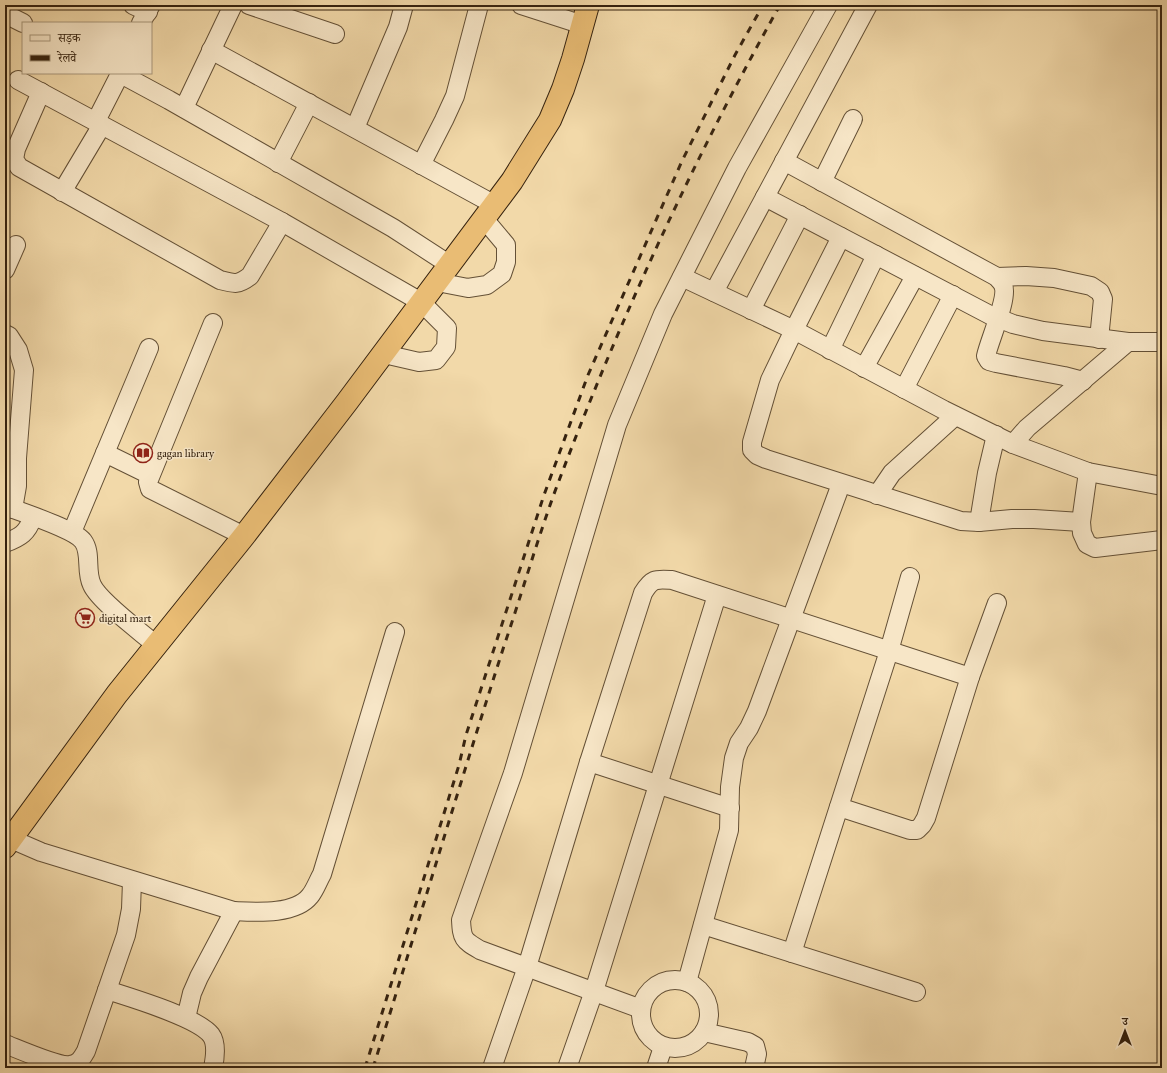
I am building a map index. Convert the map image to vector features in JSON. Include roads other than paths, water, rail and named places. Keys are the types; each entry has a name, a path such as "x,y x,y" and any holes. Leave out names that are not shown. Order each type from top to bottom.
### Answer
{"highway":[{"path":"8,843 117,694 244,536 348,402 421,302 490,212 532,150 550,120 563,89 586,15"}],"street":[{"path":"184,108 233,5"},
{"path":"249,5 335,34"},
{"path":"356,128 395,34 404,5"},
{"path":"421,165 455,96 479,5"},
{"path":"521,5 586,15"},
{"path":"641,1009 480,950 468,943 462,934 461,920 514,773 617,425 663,314 737,168 828,5"},
{"path":"714,292 868,5"},
{"path":"5,14 22,23"},
{"path":"211,50 356,128 421,165 490,212 506,245 506,262 502,274 487,285 468,288 436,282"},
{"path":"62,192 99,123 120,74"},
{"path":"122,74 393,228 450,264"},
{"path":"18,80 282,222 421,302 447,328 446,347 436,360 419,362 384,354"},
{"path":"41,92 16,149 14,159 19,167 220,280 234,284 242,282 250,276 282,222"},
{"path":"278,162 310,103"},
{"path":"822,182 853,119"},
{"path":"784,161 997,277 1004,285 1004,294 986,356 989,361 1083,381"},
{"path":"765,197 953,296 1013,324 1043,331 1099,339 1128,342 1162,342"},
{"path":"751,310 800,216"},
{"path":"841,237 770,380 752,442 752,450 766,460 961,521 979,522 1034,519 1081,522"},
{"path":"5,270 16,245"},
{"path":"830,350 876,255"},
{"path":"864,368 915,276"},
{"path":"997,277 1026,276 1054,278 1091,286 1100,292 1103,299 1099,339"},
{"path":"682,277 794,330 904,390 1014,444 1088,472 1162,486"},
{"path":"904,390 953,296"},
{"path":"213,323 148,482 150,489 244,536"},
{"path":"5,334 9,336 18,350 24,370 17,458 17,486 9,507 72,532 83,540 88,554 88,572 92,586 104,601 156,645"},
{"path":"1014,444 1027,428 1128,342"},
{"path":"72,532 149,348"},
{"path":"877,495 892,473 955,416"},
{"path":"979,522 987,473 996,436"},
{"path":"105,453 150,475"},
{"path":"1088,472 1081,522 1082,533 1086,544 1095,548 1162,540"},
{"path":"687,982 729,830 730,787 734,758 739,743 757,712 841,484"},
{"path":"5,543 19,538 29,528 34,517"},
{"path":"792,953 889,651 910,578"},
{"path":"492,1068 527,967 589,762 643,593 649,583 659,579 672,580 970,677"},
{"path":"568,1068 594,991 717,595"},
{"path":"839,807 910,830 917,830 922,825 926,818 970,677 997,602"},
{"path":"8,843 234,911 267,911 288,909 299,905 310,896 322,874 395,632"},
{"path":"589,762 658,783 730,808"},
{"path":"5,1044 56,1063 70,1065 80,1061 86,1051 126,935 131,909 132,881"},
{"path":"186,1018 192,993 199,977 234,911"},
{"path":"703,924 916,992"},
{"path":"677,980 687,982 697,988 705,997 709,1009 709,1021 704,1032 697,1041 686,1047 675,1049 663,1047 653,1041 645,1032 641,1021 641,1009 644,999 650,991 667,981 677,980"},
{"path":"107,990 186,1018 202,1027 212,1036 215,1048 213,1068"},
{"path":"704,1032 748,1042 755,1046 757,1054 754,1068"},
{"path":"656,1068 663,1047"}],"railway":[{"path":"365,1068 459,765 466,735 544,495 588,375 682,161 735,55 763,5"},
{"path":"373,1068 487,699 554,494 578,431 630,306 686,184 716,124 780,5"}],"place":[{"name":"gagan library","path":"143,453"},
{"name":"digital mart","path":"85,618"}]}
